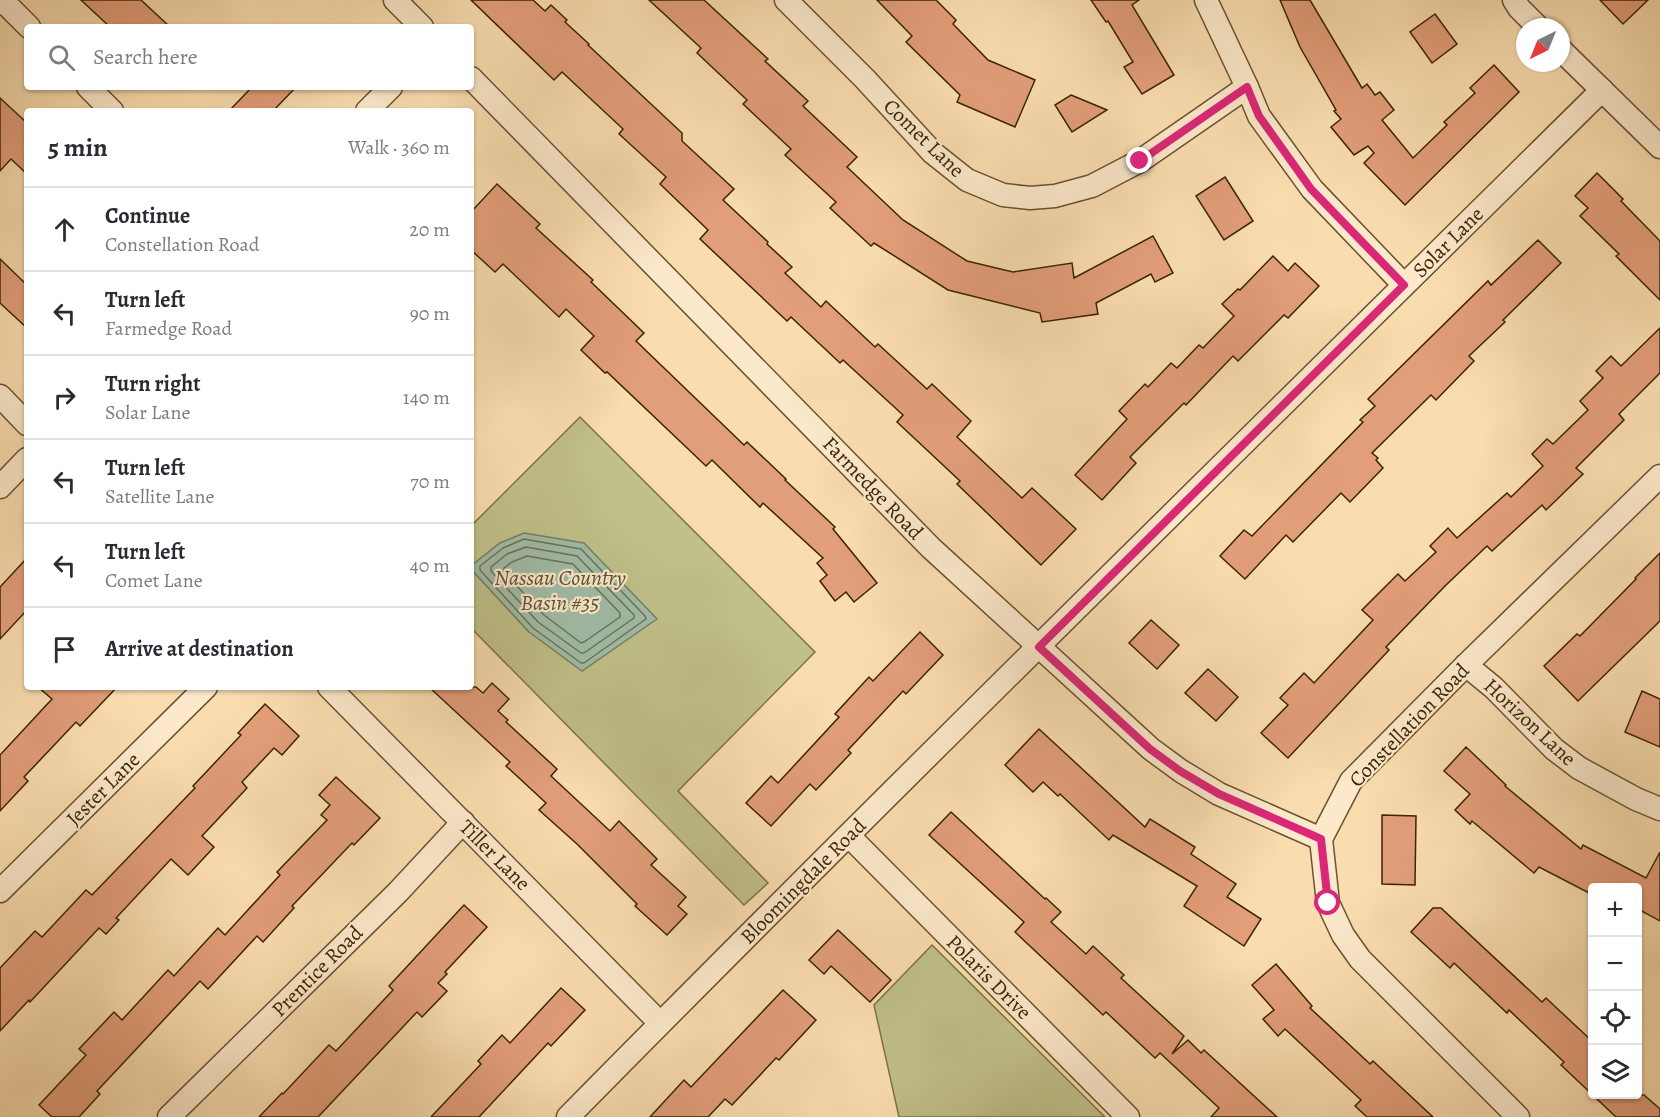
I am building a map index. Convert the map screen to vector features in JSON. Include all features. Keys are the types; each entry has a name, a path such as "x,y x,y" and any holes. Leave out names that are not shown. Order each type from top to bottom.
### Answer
{"street":[{"path":"2,0 25,24"},
{"path":"395,0 419,24"},
{"name":"Comet Lane","path":"786,0 933,153 967,180 1003,195 1030,198 1055,196 1092,186 1140,161 1247,87"},
{"path":"1206,0 1259,116 1311,189 1404,285"},
{"path":"1514,0 1529,18"},
{"path":"1570,59 1660,147"},
{"name":"Farmedge Road","path":"474,81 931,548 1150,749 1180,771 1219,794 1321,839"},
{"path":"91,90 109,108"},
{"path":"371,108 388,90"},
{"name":"Solar Lane","path":"1039,647 1602,90"},
{"path":"0,396 24,421"},
{"path":"0,487 24,462"},
{"name":"Constellation Road","path":"1321,839 1351,781 1660,476"},
{"name":"Bloomingdale Road","path":"569,1117 660,1023 1039,647"},
{"name":"Horizon Lane","path":"1466,665 1494,688 1554,749 1579,768 1636,799 1660,809"},
{"name":"Jester Lane","path":"0,891 203,690"},
{"name":"Tiller Lane","path":"332,690 660,1023"},
{"name":"Prentice Road","path":"169,1117 398,892 463,822"},
{"name":"Polaris Drive","path":"849,836 1128,1117"},
{"path":"1321,839 1328,903 1343,935 1360,959 1518,1117"}],"green space":[{"name":"Nassau Country Basin #35","path":"580,417 815,652 678,791 768,883 744,905 474,631 474,572 529,632 500,543 474,564 474,523"},
{"path":"932,945 1105,1117 899,1117 874,1005"}],"water":[{"name":"Nassau Country Basin #35","path":"524,533 584,543 657,619 582,671 529,632 474,572 474,564 500,543"}],"building":[{"path":"81,0 141,0 167,24 107,24"},
{"path":"471,0 533,0 545,11 551,5 588,45 682,133 682,141 734,189 723,200 792,267 785,273 821,307 826,301 875,347 878,344 927,389 932,384 971,421 957,437 1022,498 1032,488 1076,529 1041,565 957,484 960,481 897,422 903,415 843,360 840,363 791,317 787,321 700,239 708,230 660,184 666,177 619,134 623,129 562,72 554,80"},
{"path":"649,0 704,0 768,59 765,61 808,101 803,106 857,157 847,167 903,220 967,261 1013,272 1072,263 1074,278 1153,236 1173,273 1155,282 1151,274 1096,303 1098,314 1042,322 1040,313 948,290 874,243 871,246 830,208 836,202 785,155 791,149 743,104 747,100 697,53 701,48"},
{"path":"877,0 936,0 956,20 953,24 988,60 1035,80 1015,127 957,102 960,95 906,42 912,36"},
{"path":"1091,0 1139,0 1132,5 1174,75 1142,94 1124,67 1133,62 1108,21 1106,22"},
{"path":"1280,0 1310,0 1362,88 1367,84 1375,95 1380,92 1394,110 1382,120 1413,158 1447,125 1444,122 1475,93 1470,88 1494,65 1519,92 1405,205 1364,163 1374,153 1368,146 1354,155 1331,127 1341,119 1334,111 1336,110 1300,47"},
{"path":"1600,0 1648,0 1623,24"},
{"path":"1435,14 1457,44 1432,63 1410,32"},
{"path":"249,90 293,90 276,108 232,108"},
{"path":"1071,95 1107,110 1072,132 1055,105"},
{"path":"0,98 24,120 24,171 11,159 0,171"},
{"path":"1597,173 1660,241 1660,300 1616,256 1619,254 1580,216 1588,208 1575,196"},
{"path":"1225,177 1253,221 1224,240 1196,196"},
{"path":"497,184 540,224 536,228 593,280 591,282 644,333 636,341 744,445 747,442 835,527 833,529 877,583 854,602 846,592 835,601 820,581 827,575 817,563 823,558 763,503 760,507 712,460 706,466 581,350 594,336 566,309 559,317 503,264 495,272 474,253 474,209"},
{"path":"1538,240 1561,263 1469,356 1474,361 1436,400 1431,395 1372,453 1378,458 1376,460 1383,468 1350,502 1341,493 1293,542 1286,535 1245,579 1220,556 1244,530 1252,536 1363,422 1360,420 1375,406 1368,399 1488,281 1491,285"},
{"path":"1273,256 1288,271 1295,263 1319,286 1288,318 1284,315 1238,361 1233,356 1186,405 1184,403 1130,457 1136,463 1102,500 1075,475 1127,419 1119,411 1145,384 1148,387 1171,363 1177,368 1199,345 1203,348 1234,316 1222,304 1238,289 1240,290"},
{"path":"0,259 24,282 24,325 0,303"},
{"path":"1660,328 1660,373 1619,414 1624,420 1576,468 1583,474 1546,510 1542,505 1492,551 1487,546 1445,586 1386,647 1389,650 1288,758 1261,733 1288,705 1280,698 1304,673 1314,683 1373,620 1362,610 1398,574 1405,581 1436,552 1430,546 1448,528 1457,538 1507,493 1511,497 1543,466 1532,454 1547,439 1553,444 1588,410 1580,401 1603,378 1596,371 1611,356 1621,366"},
{"path":"1660,553 1660,621 1578,701 1544,666 1577,634 1580,636"},
{"path":"24,561 24,613 0,639 0,587"},
{"path":"1151,620 1179,645 1157,669 1129,643"},
{"path":"920,632 943,655 906,694 903,691 848,750 851,753 816,790 810,784 771,826 746,803 771,776 778,783 839,717 835,714 869,677 873,681"},
{"path":"1208,669 1238,697 1216,721 1185,693"},
{"path":"492,683 509,699 498,711 508,720 506,722 557,769 551,776 610,831 619,821 657,859 651,865 686,897 678,906 687,914 667,935 635,906 637,904 577,844 539,810 546,803 506,766 510,762 432,690 474,690 476,687 483,693"},
{"path":"42,690 114,690 80,726 76,722 24,777 28,781 0,811 0,755 52,699"},
{"path":"1642,691 1660,699 1660,747 1625,732"},
{"path":"265,704 299,736 282,755 274,748 242,782 247,788 202,836 214,847 188,875 171,859 116,918 119,920 106,934 99,928 0,1031 0,968 35,931 42,937 86,890 92,895 195,788 193,786 241,735 238,733"},
{"path":"1039,729 1145,827 1150,819 1195,847 1191,854 1236,884 1227,897 1261,919 1244,946 1184,906 1197,886 1113,835 1109,840 1060,794 1058,796 1043,782 1033,792 1005,765"},
{"path":"1466,747 1505,786 1581,849 1583,845 1646,878 1660,852 1660,921 1642,911 1642,883 1588,883 1588,892 1539,867 1534,873 1472,821 1470,824 1455,810 1470,794 1444,771"},
{"path":"336,777 380,818 354,845 352,843 292,906 294,908 263,942 257,936 208,989 200,981 97,1091 100,1094 79,1117 52,1117 39,1105 86,1055 79,1049 114,1012 122,1020 168,970 174,976 218,928 225,935 280,875 277,872 327,820 321,815 330,805 319,795"},
{"path":"951,812 1061,912 1051,922 1086,954 1093,946 1124,975 1121,978 1184,1036 1172,1054 1188,1040 1201,1053 1204,1050 1277,1117 1211,1117 1219,1108 1160,1053 1155,1058 1106,1012 1103,1015 1015,932 1024,922 929,835"},
{"path":"1382,815 1416,816 1415,885 1382,884"},
{"path":"464,905 487,927 445,972 447,974 438,983 447,991 422,1017 417,1012 318,1117 259,1117 329,1045 336,1051 393,990 389,986"},
{"path":"1433,908 1441,908 1542,1002 1546,998 1588,1037 1588,1091 1561,1065 1564,1062 1509,1010 1507,1013 1454,963 1450,968 1411,932"},
{"path":"838,930 891,980 870,1002 831,966 824,974 809,960"},
{"path":"1276,964 1312,1006 1310,1008 1370,1064 1373,1061 1433,1117 1367,1117 1355,1106 1361,1100 1285,1029 1278,1036 1263,1019 1274,1010 1252,985"},
{"path":"561,988 585,1010 551,1046 548,1043 479,1117 431,1117 481,1064 478,1061 502,1035 510,1043"},
{"path":"783,990 816,1020 732,1105 725,1099 708,1117 650,1117 684,1080 691,1087"},
{"path":"1644,1095 1660,1109 1660,1117 1616,1117 1597,1099 1642,1099"}],"route":[{"path":"1140,161 1247,87 1259,116 1311,189 1404,285 1039,647 1150,749 1180,771 1219,794 1321,839 1328,903"}]}
